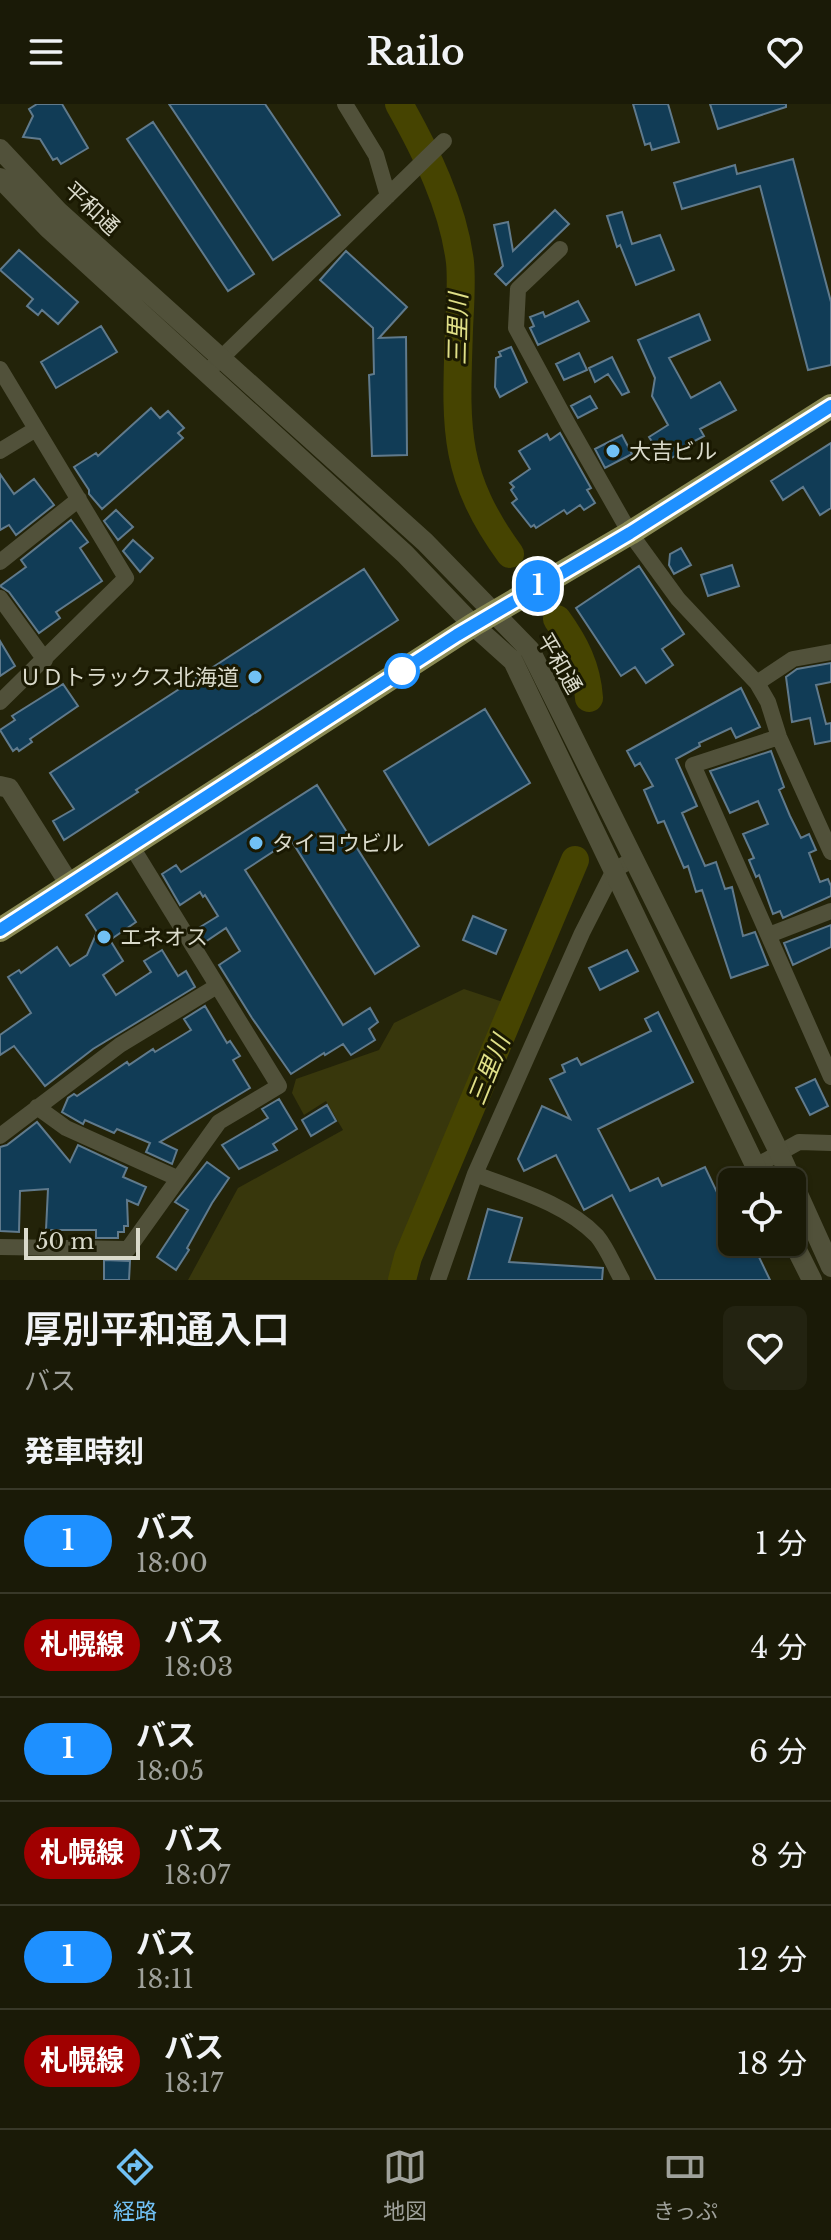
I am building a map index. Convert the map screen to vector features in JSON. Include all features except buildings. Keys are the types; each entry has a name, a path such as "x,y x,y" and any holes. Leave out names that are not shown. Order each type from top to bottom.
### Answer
{"highway":[{"path":"0,930 483,619 630,533 831,406"}],"street":[{"path":"345,104 376,155 388,196"},
{"path":"206,373 441,144"},
{"name":"平和通","path":"0,149 59,212 425,542 483,619 513,661 757,1168"},
{"name":"平和通","path":"0,178 48,228 405,554 483,619 530,650 780,1154 831,1267"},
{"path":"560,249 518,289 516,328 630,533 678,599 757,683 768,702 779,737 831,852"},
{"path":"0,369 126,578 0,702"},
{"path":"0,451 36,429"},
{"path":"0,562 79,499"},
{"path":"0,598 45,660"},
{"path":"757,683 793,659 831,652"},
{"path":"779,737 693,765 831,1077"},
{"path":"3,782 70,885"},
{"path":"0,1247 128,1249 219,1122 279,1086 132,847"},
{"path":"438,1280 475,1174 546,1012 614,870 634,859"},
{"path":"769,935 831,911"},
{"path":"0,1136 120,1045 217,986"},
{"path":"37,1107 66,1128 177,1178"},
{"path":"766,1168 799,1142 831,1143"},
{"path":"475,1174 573,1215 599,1239 622,1280"},
{"path":"800,1256 812,1280"}],"shaded area":[{"path":"464,989 509,1004 404,1280 188,1280 238,1188 343,1130 326,1101 304,1115 292,1093 296,1079 379,1050 394,1023"}],"waterway":[{"name":"三里川","path":"399,104 437,180 451,220 461,278 457,393 461,447 477,498 510,554"},
{"name":"三里川","path":"557,619 579,656 589,698"},
{"name":"三里川","path":"402,1280 408,1257 575,860"}],"bus line":[{"name":"1","path":"0,930 457,635 630,533 831,406"}],"place":[{"name":"大吉ビル","path":"613,451"},
{"name":"ＵＤトラックス北海道","path":"255,677"},
{"name":"タイヨウビル","path":"256,843"},
{"name":"エネオス","path":"104,937"}]}
